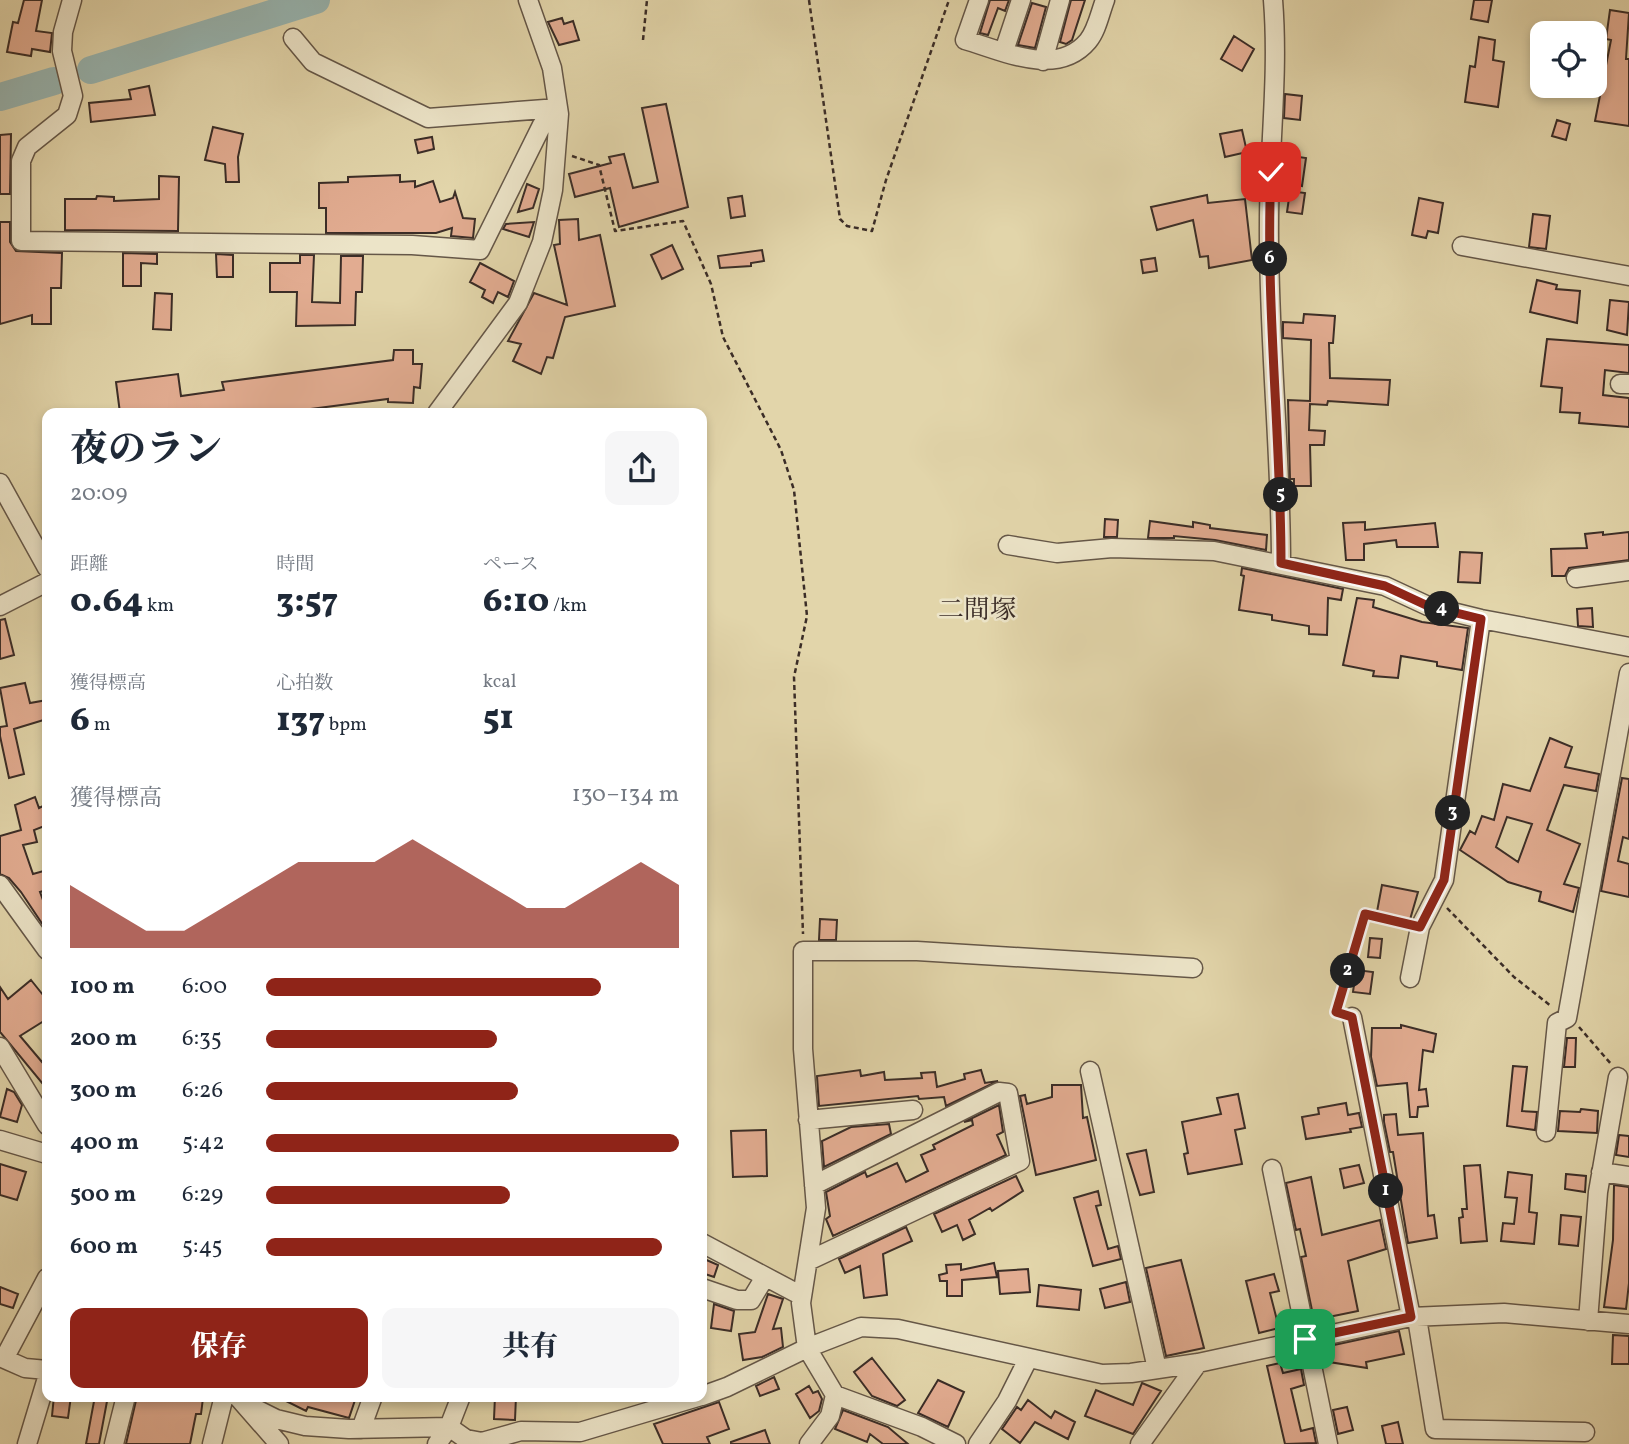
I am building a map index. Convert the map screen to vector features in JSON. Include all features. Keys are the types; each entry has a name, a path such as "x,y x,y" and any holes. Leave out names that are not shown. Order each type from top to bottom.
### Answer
{"street":[{"path":"72,0 63,32 62,51 73,96 67,116 27,147 21,161 21,241 412,245 480,250 542,125 559,111"},
{"path":"441,408 518,303 542,242 558,152 559,111 552,68 528,0"},
{"path":"979,0 965,40 1043,61 1070,56 1088,41 1105,0"},
{"path":"1004,51 1021,0"},
{"path":"1043,61 1060,0"},
{"path":"1273,0 1277,53 1269,223 1281,484 1281,563"},
{"path":"293,38 313,62 428,118 559,111"},
{"path":"1462,246 1629,276"},
{"path":"0,483 42,559"},
{"path":"1008,545 1057,553 1112,548 1214,551 1385,586 1428,606 1481,619 1629,647"},
{"path":"1576,578 1629,571"},
{"path":"0,606 42,585"},
{"path":"1410,978 1420,927 1444,880 1481,619"},
{"path":"1546,1132 1557,1023 1567,1018 1629,673"},
{"path":"0,885 42,943"},
{"path":"809,1444 830,1416 835,1395 807,1348 802,1296 816,1208 803,1049 803,951 917,951 1194,968"},
{"path":"1352,1017 1435,1429 1585,1432"},
{"path":"0,1046 42,1117"},
{"path":"1090,1070 1157,1369"},
{"path":"1588,1321 1601,1172 1618,1077"},
{"path":"808,1261 1020,1161 1008,1093 999,1092 814,1185"},
{"path":"808,1120 913,1110"},
{"path":"0,1140 42,1153"},
{"path":"1272,1169 1305,1339 1325,1416 1328,1444"},
{"path":"1601,1172 1629,1176"},
{"path":"707,1246 802,1296"},
{"path":"707,1289 737,1300 751,1300 765,1277"},
{"path":"42,1287 2,1357 25,1368 42,1370"},
{"path":"707,1394 807,1348 861,1327 885,1328 954,1340 1102,1374 1198,1363 1414,1317 1504,1313 1629,1324"},
{"path":"978,1444 1007,1401 1028,1359"},
{"path":"1140,1444 1198,1363"},
{"path":"27,1444 42,1394"},
{"path":"835,1395 845,1396 956,1444"},
{"path":"114,1444 124,1402"},
{"path":"212,1444 222,1402"},
{"path":"244,1402 277,1443"},
{"path":"245,1402 276,1419 305,1426 361,1429 449,1427 466,1439 482,1441 521,1431 583,1438 684,1402"},
{"path":"361,1429 371,1402"},
{"path":"437,1444 449,1427 459,1402"}],"path":[{"path":"643,40 647,0"},
{"path":"809,0 840,219 847,226 872,231 886,180 949,0"},
{"path":"558,152 599,165 615,231 683,221 711,284 723,337 781,450 790,480 807,616 794,677 803,951"},
{"path":"1437,898 1514,977 1582,1029 1601,1050 1618,1077"},
{"path":"1352,1017 1336,1012 1365,914 1420,927"}],"building":[{"path":"24,0 42,0 36,31 52,33 50,52 32,49 31,56 7,52 13,22 18,23"},
{"path":"990,0 1009,0 1005,11 998,8 988,35 980,33"},
{"path":"1071,0 1085,0 1072,40 1066,44 1060,42"},
{"path":"1474,0 1492,0 1488,22 1471,19"},
{"path":"1032,3 1046,7 1035,48 1018,45"},
{"path":"1610,10 1629,13 1626,59 1629,59 1629,126 1595,121 1600,98 1607,98 1607,60 1611,40 1607,39"},
{"path":"562,18 564,24 573,21 579,40 559,45 548,22"},
{"path":"1234,36 1254,49 1242,71 1221,59"},
{"path":"1479,37 1495,40 1493,60 1504,62 1498,107 1465,102 1470,66 1475,67"},
{"path":"149,86 155,115 91,122 89,103 131,99 129,90"},
{"path":"1285,94 1302,96 1300,120 1284,118"},
{"path":"666,104 688,207 619,227 610,188 575,197 569,174 611,163 609,157 624,154 633,188 658,182 642,108"},
{"path":"1557,120 1570,124 1566,140 1552,136"},
{"path":"213,127 243,134 238,157 239,182 226,182 225,164 205,160"},
{"path":"1242,130 1247,152 1225,157 1220,134"},
{"path":"11,134 10,194 0,194 0,135"},
{"path":"432,137 434,149 418,153 415,140"},
{"path":"1285,155 1306,158 1302,186 1281,183"},
{"path":"400,175 400,182 415,181 415,187 433,181 440,202 453,198 455,192 463,218 475,219 473,238 451,236 452,228 436,233 326,233 326,208 319,208 319,183 348,182 348,177"},
{"path":"159,176 179,177 178,231 65,230 65,199 96,199 97,196 114,197 114,201 159,199"},
{"path":"527,184 539,189 533,208 518,212"},
{"path":"1290,191 1305,193 1302,214 1287,212"},
{"path":"1207,195 1208,203 1245,199 1252,260 1209,268 1208,256 1200,257 1193,220 1157,230 1151,207"},
{"path":"742,196 745,216 731,218 728,198"},
{"path":"1419,198 1443,203 1438,233 1428,231 1426,238 1412,235"},
{"path":"1533,214 1550,216 1546,249 1529,247"},
{"path":"578,219 579,240 600,235 615,306 565,317 553,358 547,357 541,374 513,361 521,344 508,341 534,293 567,305 554,245 560,244 559,220"},
{"path":"0,222 10,222 10,242 16,251 62,253 61,288 51,288 51,324 32,324 32,315 0,324"},
{"path":"534,222 529,237 503,229 506,224"},
{"path":"672,245 683,269 662,279 651,255"},
{"path":"762,250 764,261 751,263 751,266 720,268 718,256"},
{"path":"123,253 157,254 157,264 141,263 141,286 123,286"},
{"path":"216,254 233,255 233,277 217,277"},
{"path":"300,255 314,255 312,302 340,303 341,256 363,256 362,292 356,292 355,325 296,326 297,292 270,292 270,263 300,263"},
{"path":"1155,258 1157,271 1143,273 1141,260"},
{"path":"480,263 514,281 508,297 498,292 493,303 482,297 485,290 470,282"},
{"path":"1537,280 1557,285 1556,289 1580,291 1577,323 1530,312"},
{"path":"155,293 172,294 171,330 153,329"},
{"path":"1610,300 1629,302 1627,335 1607,330"},
{"path":"1304,314 1335,316 1333,343 1329,343 1330,378 1390,380 1388,405 1328,401 1327,405 1310,404 1309,430 1325,431 1324,445 1310,445 1311,486 1294,486 1294,479 1290,479 1288,400 1310,401 1311,340 1283,338 1283,322 1303,323"},
{"path":"1547,339 1629,345 1629,373 1605,370 1603,395 1629,398 1629,427 1579,423 1580,413 1560,412 1562,388 1541,386"},
{"path":"394,350 413,350 413,364 422,364 420,388 414,387 413,403 388,402 388,399 319,408 119,408 116,382 178,374 181,396 224,390 222,382 393,360"},
{"path":"1105,519 1118,520 1117,537 1104,537"},
{"path":"1150,521 1193,527 1193,522 1210,525 1210,528 1267,535 1266,550 1215,540 1174,536 1148,538"},
{"path":"1365,522 1365,530 1435,523 1438,547 1397,547 1396,540 1364,544 1364,560 1346,560 1343,523"},
{"path":"1603,532 1603,535 1629,532 1629,560 1569,568 1565,576 1552,576 1551,549 1587,548 1585,534"},
{"path":"1460,552 1482,553 1480,583 1458,582"},
{"path":"1242,568 1343,589 1341,600 1328,598 1327,635 1309,634 1309,626 1272,620 1272,615 1239,610 1244,576 1241,575"},
{"path":"1357,598 1374,600 1373,607 1422,622 1468,628 1462,670 1437,666 1437,662 1401,656 1398,678 1373,676 1374,671 1343,665"},
{"path":"1592,608 1593,627 1578,626 1577,609"},
{"path":"5,619 14,655 0,659 0,620"},
{"path":"25,683 30,703 42,701 42,721 14,729 24,774 9,778 0,736 0,727 7,726 0,688"},
{"path":"1550,738 1572,747 1565,767 1599,774 1596,791 1564,785 1547,830 1580,844 1564,884 1579,888 1573,912 1539,901 1541,892 1508,882 1460,850 1470,831 1475,834 1482,816 1494,820 1503,784 1530,791","holes":["1507,817 1532,824 1518,862 1496,847"]},
{"path":"1622,778 1629,779 1629,839 1623,837 1618,861 1629,864 1629,897 1601,891"},
{"path":"35,797 39,808 42,806 42,827 34,830 37,842 23,845 33,874 42,871 42,924 21,892 9,878 0,874 0,836 21,830 15,805"},
{"path":"1382,885 1418,892 1409,923 1376,917"},
{"path":"820,919 837,920 836,940 819,940"},
{"path":"1370,938 1382,939 1380,958 1368,957"},
{"path":"1356,970 1373,972 1370,994 1353,992"},
{"path":"31,980 42,994 42,1022 20,1036 42,1062 42,1083 0,1032 0,987 8,999"},
{"path":"1401,1025 1436,1034 1433,1052 1423,1050 1419,1090 1426,1089 1428,1106 1418,1107 1417,1117 1410,1117 1407,1083 1377,1086 1371,1057 1372,1028 1401,1028"},
{"path":"1567,1038 1576,1038 1575,1067 1564,1067"},
{"path":"1513,1066 1527,1067 1522,1111 1537,1112 1535,1130 1507,1126"},
{"path":"860,1070 861,1076 884,1072 885,1080 922,1078 921,1073 935,1072 937,1087 965,1079 964,1074 981,1070 985,1083 998,1081 946,1106 944,1097 919,1099 918,1096 819,1106 817,1076"},
{"path":"1052,1085 1081,1085 1083,1118 1087,1117 1096,1160 1036,1175 1020,1096 1025,1095 1027,1104 1052,1097"},
{"path":"7,1089 14,1092 22,1105 17,1122 0,1117"},
{"path":"1238,1094 1245,1128 1235,1130 1242,1164 1188,1174 1184,1154 1188,1153 1182,1122 1221,1114 1217,1098"},
{"path":"1346,1103 1348,1115 1359,1113 1362,1127 1350,1129 1351,1132 1306,1139 1302,1117 1319,1114 1318,1108"},
{"path":"999,1105 1003,1132 997,1135 1006,1155 833,1236 826,1219 830,1216 826,1192 865,1172 867,1177 897,1163 906,1182 928,1171 921,1155 935,1149 933,1145 973,1125 972,1120 964,1122"},
{"path":"1581,1109 1598,1111 1597,1133 1558,1131 1560,1111 1580,1112"},
{"path":"1396,1114 1398,1135 1423,1133 1428,1216 1434,1215 1437,1238 1408,1243 1393,1152 1390,1152 1384,1122 1384,1115"},
{"path":"889,1124 891,1134 824,1167 822,1141 851,1127"},
{"path":"766,1130 767,1176 733,1177 731,1131"},
{"path":"1619,1135 1629,1136 1629,1157 1616,1155"},
{"path":"1146,1150 1154,1192 1140,1195 1127,1154"},
{"path":"0,1164 26,1172 17,1200 0,1195"},
{"path":"1359,1165 1364,1183 1344,1188 1340,1169"},
{"path":"1480,1165 1487,1241 1461,1243 1459,1218 1463,1217 1462,1209 1467,1209 1464,1166"},
{"path":"1508,1172 1532,1175 1529,1212 1537,1213 1534,1244 1501,1241 1503,1223 1514,1224 1517,1198 1505,1197"},
{"path":"1566,1174 1586,1176 1585,1192 1565,1189"},
{"path":"1016,1176 1023,1191 992,1211 990,1208 969,1220 975,1234 963,1240 957,1225 942,1232 934,1214"},
{"path":"1311,1177 1322,1235 1380,1220 1386,1249 1348,1261 1358,1311 1314,1320 1301,1257 1306,1256 1300,1229 1296,1230 1286,1183"},
{"path":"1614,1185 1629,1187 1629,1283 1626,1309 1604,1307 1613,1240"},
{"path":"1098,1191 1101,1205 1096,1206 1108,1249 1118,1246 1121,1259 1093,1266 1074,1198"},
{"path":"1561,1215 1581,1217 1578,1246 1559,1244"},
{"path":"906,1227 912,1241 883,1254 887,1295 864,1298 860,1266 845,1273 839,1259"},
{"path":"707,1260 718,1265 714,1277 707,1275"},
{"path":"1181,1260 1204,1348 1166,1356 1146,1268"},
{"path":"994,1263 997,1277 962,1280 962,1296 947,1296 947,1281 940,1281 939,1275 947,1273 946,1265 961,1264 961,1270"},
{"path":"1028,1269 1030,1292 1000,1294 998,1271"},
{"path":"1274,1274 1279,1291 1270,1293 1279,1328 1259,1333 1246,1281"},
{"path":"1126,1282 1130,1302 1105,1308 1100,1289"},
{"path":"1039,1285 1081,1290 1079,1310 1037,1306"},
{"path":"0,1287 18,1294 13,1308 0,1304"},
{"path":"768,1294 783,1299 773,1329 781,1328 783,1347 762,1357 743,1360 739,1334 755,1332"},
{"path":"714,1304 734,1311 731,1331 711,1328"},
{"path":"1399,1331 1404,1354 1366,1362 1367,1368 1323,1361 1320,1348"},
{"path":"1613,1335 1629,1336 1629,1364 1612,1364"},
{"path":"872,1358 905,1400 897,1406 872,1396 854,1372"},
{"path":"1280,1363 1283,1373 1301,1369 1304,1385 1291,1389 1301,1431 1313,1428 1316,1443 1285,1444 1267,1366"},
{"path":"774,1377 779,1389 760,1396 756,1386"},
{"path":"938,1380 964,1392 948,1427 918,1413"},
{"path":"1142,1383 1161,1391 1133,1434 1085,1416 1096,1390 1133,1405"},
{"path":"809,1386 813,1393 818,1391 822,1399 819,1411 810,1418 796,1394"},
{"path":"1028,1400 1051,1418 1055,1411 1075,1422 1068,1439 1035,1422 1020,1443 1002,1429 1017,1407 1021,1410"},
{"path":"53,1402 70,1402 68,1418 52,1416"},
{"path":"94,1402 107,1402 99,1444 86,1444"},
{"path":"136,1402 202,1402 201,1414 196,1414 190,1444 126,1444"},
{"path":"288,1402 354,1402 349,1418 308,1407 306,1411"},
{"path":"495,1402 516,1402 515,1420 494,1419"},
{"path":"719,1402 729,1429 707,1437 710,1444 663,1444 654,1424"},
{"path":"1347,1407 1353,1430 1338,1434 1333,1410"},
{"path":"843,1410 888,1427 908,1444 883,1444 870,1434 867,1442 835,1429"},
{"path":"1398,1422 1403,1444 1386,1444 1382,1426"},
{"path":"765,1430 770,1444 731,1444 731,1442"}],"waterway":[{"path":"91,70 316,0"},
{"path":"0,97 54,81"}],"district":[{"name":"二間塚","path":"977,611"}],"route":[{"path":"1271,172 1269,223 1281,484 1281,563 1385,586 1428,606 1481,619 1444,880 1420,927 1365,914 1336,1012 1352,1017 1411,1317 1305,1339"}]}
